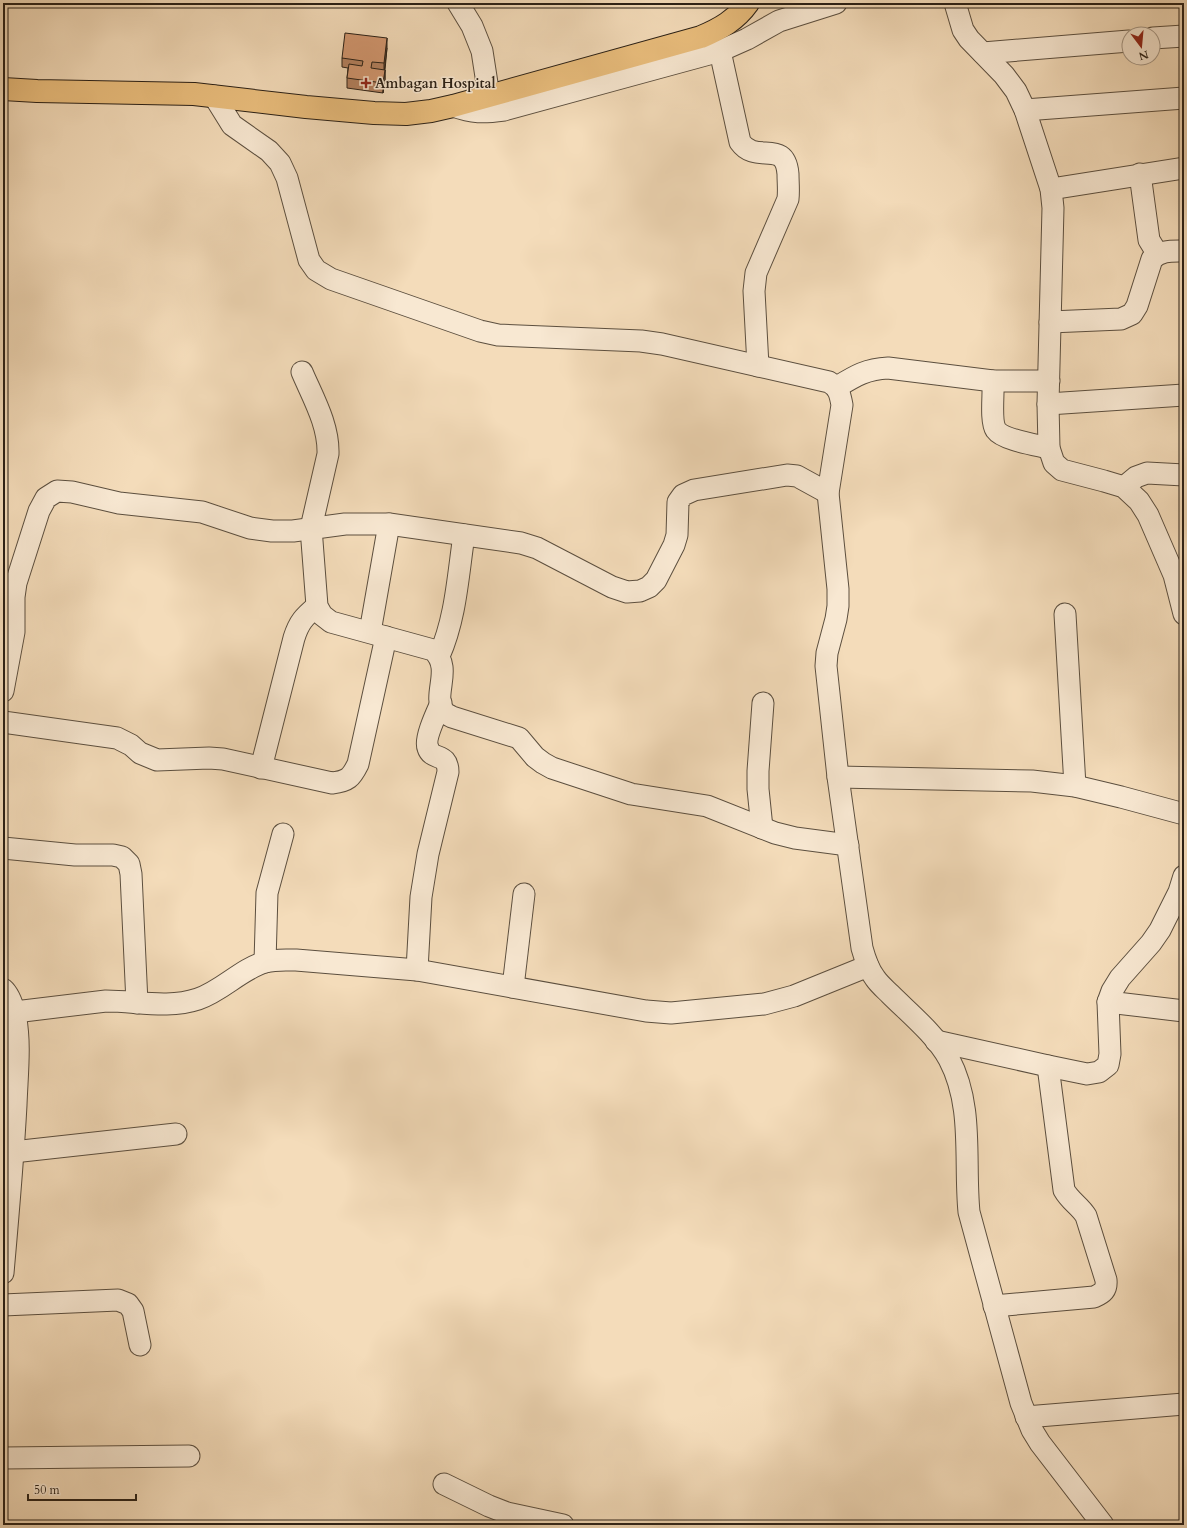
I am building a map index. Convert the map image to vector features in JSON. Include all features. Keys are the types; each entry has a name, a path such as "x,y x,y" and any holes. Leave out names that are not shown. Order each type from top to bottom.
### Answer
{"main road":[{"path":"3,89 76,92 171,93 214,96 306,107 374,113 406,114 431,111 452,106 701,36 720,29 734,19 748,3"}],"street":[{"path":"458,3 472,26 482,51 489,96"},
{"path":"452,106 469,112 486,113 504,110 720,51 747,39 779,21 836,3"},
{"path":"955,3 963,30 1004,75 1016,91 1025,110 1051,189 1053,208 1048,404 1049,448 1054,463 1062,470 1124,487 1139,501 1148,516 1174,575 1184,614"},
{"path":"1161,37 1184,36"},
{"path":"983,53 1121,41"},
{"path":"720,51 740,142 745,149 755,152 778,154 783,158 787,165 789,190 788,199 756,273 754,291 758,366"},
{"path":"214,96 232,125 269,151 280,163 287,178 309,260 316,270 332,279 480,331 498,335 640,341 662,344 829,382 837,387 842,405 828,493 838,600 836,619 827,653 826,666 838,776 862,948 868,966 876,979 936,1041 948,1058 956,1075 963,1094 966,1117 967,1190 969,1212 1026,1417 1040,1443 1103,1525"},
{"path":"1025,110 1184,98"},
{"path":"1051,189 1184,168"},
{"path":"1140,174 1149,240 1157,253"},
{"path":"1050,322 1121,319 1132,314 1137,306 1152,259 1157,253 1167,251 1184,251"},
{"path":"837,387 873,368 888,368 994,380 1049,381"},
{"path":"302,372 326,431 328,443 328,454 311,528 317,606 322,615 331,622 433,650 439,656 442,664 441,703 427,740 428,748 432,754 444,759 448,765 448,772 426,868 421,897 417,970"},
{"path":"994,380 994,423 996,431 1004,436 1049,448"},
{"path":"1048,404 1184,395"},
{"path":"1124,487 1136,477 1147,473 1184,474"},
{"path":"3,691 14,632 14,597 16,582 39,511 46,498 57,491 72,492 119,503 202,512 250,528 272,531 293,531 344,524 389,524 521,543 532,546 612,587 626,592 640,591 649,587 656,580 674,545 677,534 678,502 683,495 694,490 787,475 797,476 828,493"},
{"path":"3,722 117,738 131,745 140,753 157,760 209,758 223,759 332,783 344,782 352,776 358,764 378,635 389,524"},
{"path":"439,656 447,638 452,617 464,535"},
{"path":"261,768 298,625 305,616 317,606"},
{"path":"1065,614 1075,786"},
{"path":"441,703 444,712 452,717 520,738 535,757 542,763 552,768 631,794 707,806 775,833 795,838 848,845"},
{"path":"762,828 758,789 758,771 763,703"},
{"path":"838,776 1032,781 1075,786 1184,814"},
{"path":"265,962 266,893 284,834"},
{"path":"3,848 75,855 113,855 122,857 129,864 131,874 137,1003"},
{"path":"936,1041 1087,1074 1100,1072 1108,1065 1110,1054 1108,1002 1112,991 1120,978 1151,943 1160,930 1182,888"},
{"path":"513,987 524,894"},
{"path":"11,1022 106,1001 159,1004 185,1002 199,999 265,962 296,960 417,970 646,1011 672,1013 764,1004 794,996 868,966"},
{"path":"3,989 6,992 11,1022 9,1105 13,1152 6,1193 3,1273"},
{"path":"1108,1002 1184,1011"},
{"path":"994,1306 1094,1296 1103,1293 1106,1287 1106,1280 1086,1216 1082,1209 1069,1199 1064,1190 1048,1066"},
{"path":"13,1152 176,1134"},
{"path":"3,1305 118,1300 128,1304 133,1311 140,1345"},
{"path":"1026,1417 1184,1404"},
{"path":"3,1458 189,1456"},
{"path":"444,1484 508,1513 563,1525"}],"building":[{"path":"345,33 387,38 384,63 372,62 371,68 385,70 383,83 347,78 349,64 362,66 363,61 342,58"}],"place":[{"name":"Ambagan Hospital","path":"366,83"}]}
